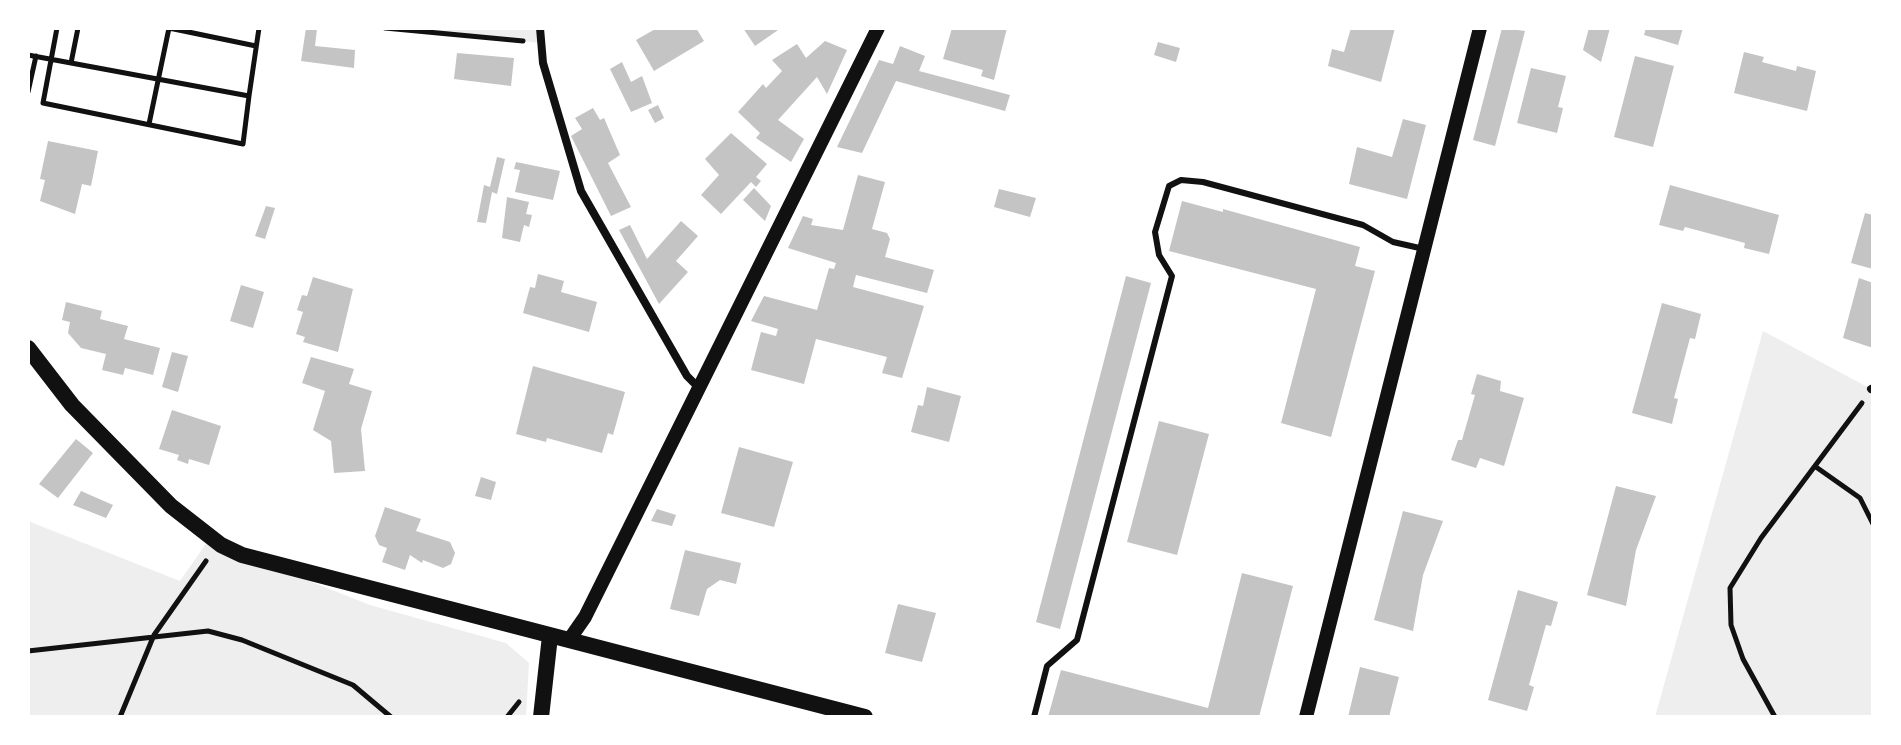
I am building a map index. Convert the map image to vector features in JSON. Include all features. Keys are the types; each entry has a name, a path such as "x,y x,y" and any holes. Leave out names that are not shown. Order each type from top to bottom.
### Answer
{"main road":[{"path":"28,348 72,405 171,506 221,545 242,555 865,717"},
{"path":"541,717 550,636"}],"street":[{"path":"540,28 543,63 581,191 687,376 699,389"},
{"path":"569,640 585,617 878,28"},
{"path":"1306,717 1480,28"}],"lane":[{"path":"1034,717 1047,666 1077,640 1172,276 1159,255 1155,232 1169,186 1181,180 1203,182 1363,225 1393,242 1424,249"}],"path":[{"path":"57,28 43,103 243,144 259,28"},
{"path":"71,63 78,28"},
{"path":"149,124 168,28 256,46"},
{"path":"385,28 541,43"},
{"path":"28,55 249,96"},
{"path":"28,92 36,56"},
{"path":"1775,717 1743,659 1731,625 1730,588 1761,538 1872,389"},
{"path":"1816,467 1860,498 1873,524"},
{"path":"120,717 154,635 208,558"},
{"path":"28,651 208,631 242,640 353,685 391,717"}],"shaded area":[{"path":"385,28 540,28 541,43"},
{"path":"1763,331 1873,390 1873,717 1655,717"},
{"path":"28,521 180,581 208,541 370,605 506,643 529,663 526,717 28,717"}],"building":[{"path":"306,28 317,29 315,46 355,50 354,68 301,61"},
{"path":"657,28 696,28 704,41 654,71 636,40"},
{"path":"743,28 781,28 755,46"},
{"path":"952,28 1007,28 994,80 981,76 983,70 943,59"},
{"path":"1351,28 1395,28 1381,82 1328,66 1332,49 1344,52"},
{"path":"1502,28 1525,31 1495,146 1473,140"},
{"path":"1589,28 1610,28 1601,62 1583,50"},
{"path":"1646,28 1683,28 1678,45 1644,35"},
{"path":"825,41 847,50 827,94 817,77 778,120 804,139 791,162 756,138 760,133 738,112 763,84 766,88 782,71 772,60 797,44 806,58"},
{"path":"1158,42 1180,48 1176,62 1154,55"},
{"path":"900,46 925,56 919,71 1010,95 1005,111 896,81 862,153 837,147 879,60 893,64"},
{"path":"1744,52 1764,57 1762,62 1796,71 1797,66 1816,71 1807,111 1734,93"},
{"path":"457,53 514,58 511,86 454,79"},
{"path":"1635,56 1674,66 1653,147 1614,137"},
{"path":"622,62 631,82 642,76 652,103 631,112 610,69"},
{"path":"1531,68 1566,76 1558,107 1563,108 1557,133 1517,123"},
{"path":"658,105 664,118 655,123 648,110"},
{"path":"593,108 600,120 604,118 620,155 608,163 631,207 611,216 571,136 582,129 575,118"},
{"path":"1403,119 1426,125 1407,199 1349,184 1357,147 1392,157"},
{"path":"731,133 767,164 756,177 761,181 756,187 751,182 721,214 701,195 719,175 705,159"},
{"path":"48,141 98,151 91,186 82,184 75,214 40,201 45,180 40,179"},
{"path":"497,157 505,159 497,194 492,192 486,223 477,222 484,185 490,187"},
{"path":"516,162 560,171 553,200 515,192 520,170 514,169"},
{"path":"858,175 885,182 872,229 887,233 890,239 885,257 934,270 927,293 856,275 853,287 924,306 902,378 882,373 887,357 816,339 804,384 751,370 761,332 776,336 778,329 751,321 764,296 817,310 829,268 834,269 836,263 788,248 803,216 813,219 811,225 843,230"},
{"path":"1670,185 1779,215 1769,254 1744,248 1745,243 1685,227 1683,231 1659,225"},
{"path":"754,188 771,206 765,221 743,200"},
{"path":"999,189 1036,198 1030,217 994,207"},
{"path":"507,197 529,202 526,214 532,215 529,227 524,225 520,242 502,238"},
{"path":"1182,201 1223,212 1223,209 1360,247 1355,266 1375,271 1331,437 1281,423 1316,289 1169,251"},
{"path":"266,206 275,208 265,239 255,236"},
{"path":"1865,213 1873,215 1873,269 1851,263"},
{"path":"681,221 698,236 676,261 688,272 659,304 619,230 630,225 647,259"},
{"path":"538,274 564,281 561,292 597,302 589,332 523,313 530,287 535,288"},
{"path":"1126,276 1151,283 1060,629 1036,622"},
{"path":"313,277 353,289 338,352 303,342 305,337 296,334 303,312 297,310 302,295 307,296"},
{"path":"1859,278 1873,283 1873,348 1843,338"},
{"path":"241,285 264,292 253,328 230,321"},
{"path":"66,302 102,311 100,319 128,326 124,339 160,348 153,375 125,368 123,375 102,370 106,354 81,348 68,333 70,322 62,320"},
{"path":"1662,303 1701,314 1695,339 1690,338 1674,398 1678,399 1672,424 1632,413"},
{"path":"172,352 188,356 178,392 162,387"},
{"path":"311,357 354,369 349,384 372,391 361,429 365,471 334,473 331,441 313,430 325,391 302,383"},
{"path":"533,366 625,392 613,435 608,433 602,453 547,438 546,442 516,434"},
{"path":"1477,374 1501,381 1500,391 1524,398 1504,466 1480,458 1476,468 1451,460 1458,440 1462,440 1475,395 1471,394"},
{"path":"927,387 961,396 949,442 911,432 918,405 923,406"},
{"path":"172,410 221,426 209,465 189,459 188,464 177,460 179,455 159,449"},
{"path":"1159,421 1209,434 1177,555 1127,542"},
{"path":"76,439 93,453 58,498 39,484"},
{"path":"739,447 793,462 774,527 721,513"},
{"path":"481,477 496,482 491,500 475,496"},
{"path":"1616,486 1656,496 1636,550 1626,606 1587,595"},
{"path":"81,491 113,505 106,518 73,505"},
{"path":"385,507 421,519 416,531 450,542 455,553 451,564 443,568 423,560 422,563 410,555 405,570 382,562 387,548 379,545 375,536"},
{"path":"657,509 676,515 672,526 651,521"},
{"path":"1403,511 1443,521 1423,575 1413,631 1374,620"},
{"path":"685,550 741,563 736,584 720,580 707,589 699,616 670,609"},
{"path":"1242,573 1293,586 1259,717 1048,717 1061,670 1208,708"},
{"path":"1518,590 1558,602 1551,626 1546,625 1529,685 1534,687 1527,711 1488,700"},
{"path":"898,604 936,613 922,662 885,653"},
{"path":"1360,667 1399,677 1389,717 1348,717"}]}
